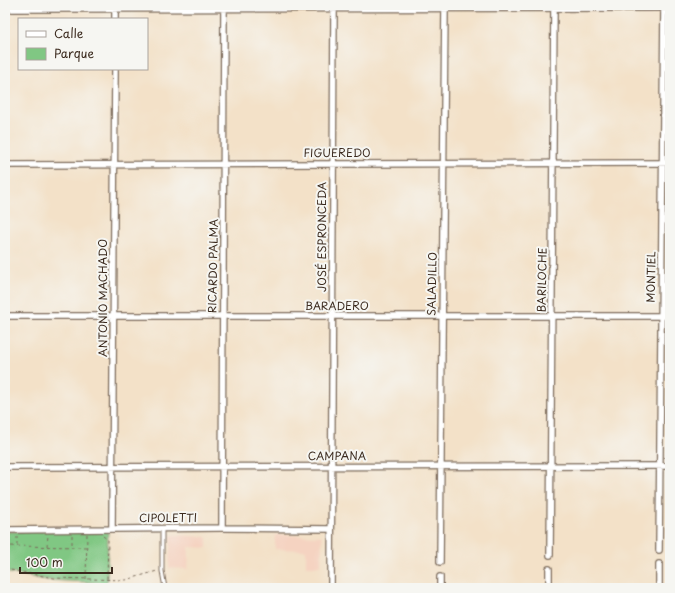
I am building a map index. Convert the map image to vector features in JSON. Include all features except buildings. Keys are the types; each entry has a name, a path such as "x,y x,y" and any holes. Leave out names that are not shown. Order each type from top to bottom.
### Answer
{"street":[{"path":"5,9 115,7 445,6 666,7"},
{"name":"SALADILLO","path":"440,562 445,6"},
{"name":"BARILOCHE","path":"550,555 554,6"},
{"path":"115,7 115,18"},
{"name":"RICARDO PALMA","path":"222,528 224,7"},
{"name":"JOSÉ ESPRONCEDA","path":"331,588 334,7"},
{"name":"MONTIEL","path":"659,550 666,7"},
{"name":"ANTONIO MACHADO","path":"112,528 112,316 115,70"},
{"name":"FIGUEREDO","path":"5,165 670,162"},
{"name":"BARADERO","path":"5,316 670,316"},
{"name":"CAMPANA","path":"5,467 670,466"},
{"name":"CIPOLETTI","path":"5,530 71,528 331,529"},
{"path":"659,564 659,588"},
{"path":"549,569 549,588"},
{"path":"440,577 440,588"}],"lane":[{"path":"162,528 162,571 165,588"}],"path":[{"path":"71,528 72,547"},
{"path":"86,579 87,528"},
{"path":"17,546 18,529"},
{"path":"47,546 48,529"},
{"path":"103,535 108,540 107,580"},
{"path":"5,546 86,547"},
{"path":"5,569 54,578 107,580 126,580 142,577 154,570 162,571"}],"shaded area":[{"path":"171,535 207,537 207,548 189,547 188,569 169,568"},
{"path":"275,535 322,536 321,566 306,566 306,550 275,549"}],"green space":[{"path":"108,530 107,583 47,580 5,572 5,532"}]}
